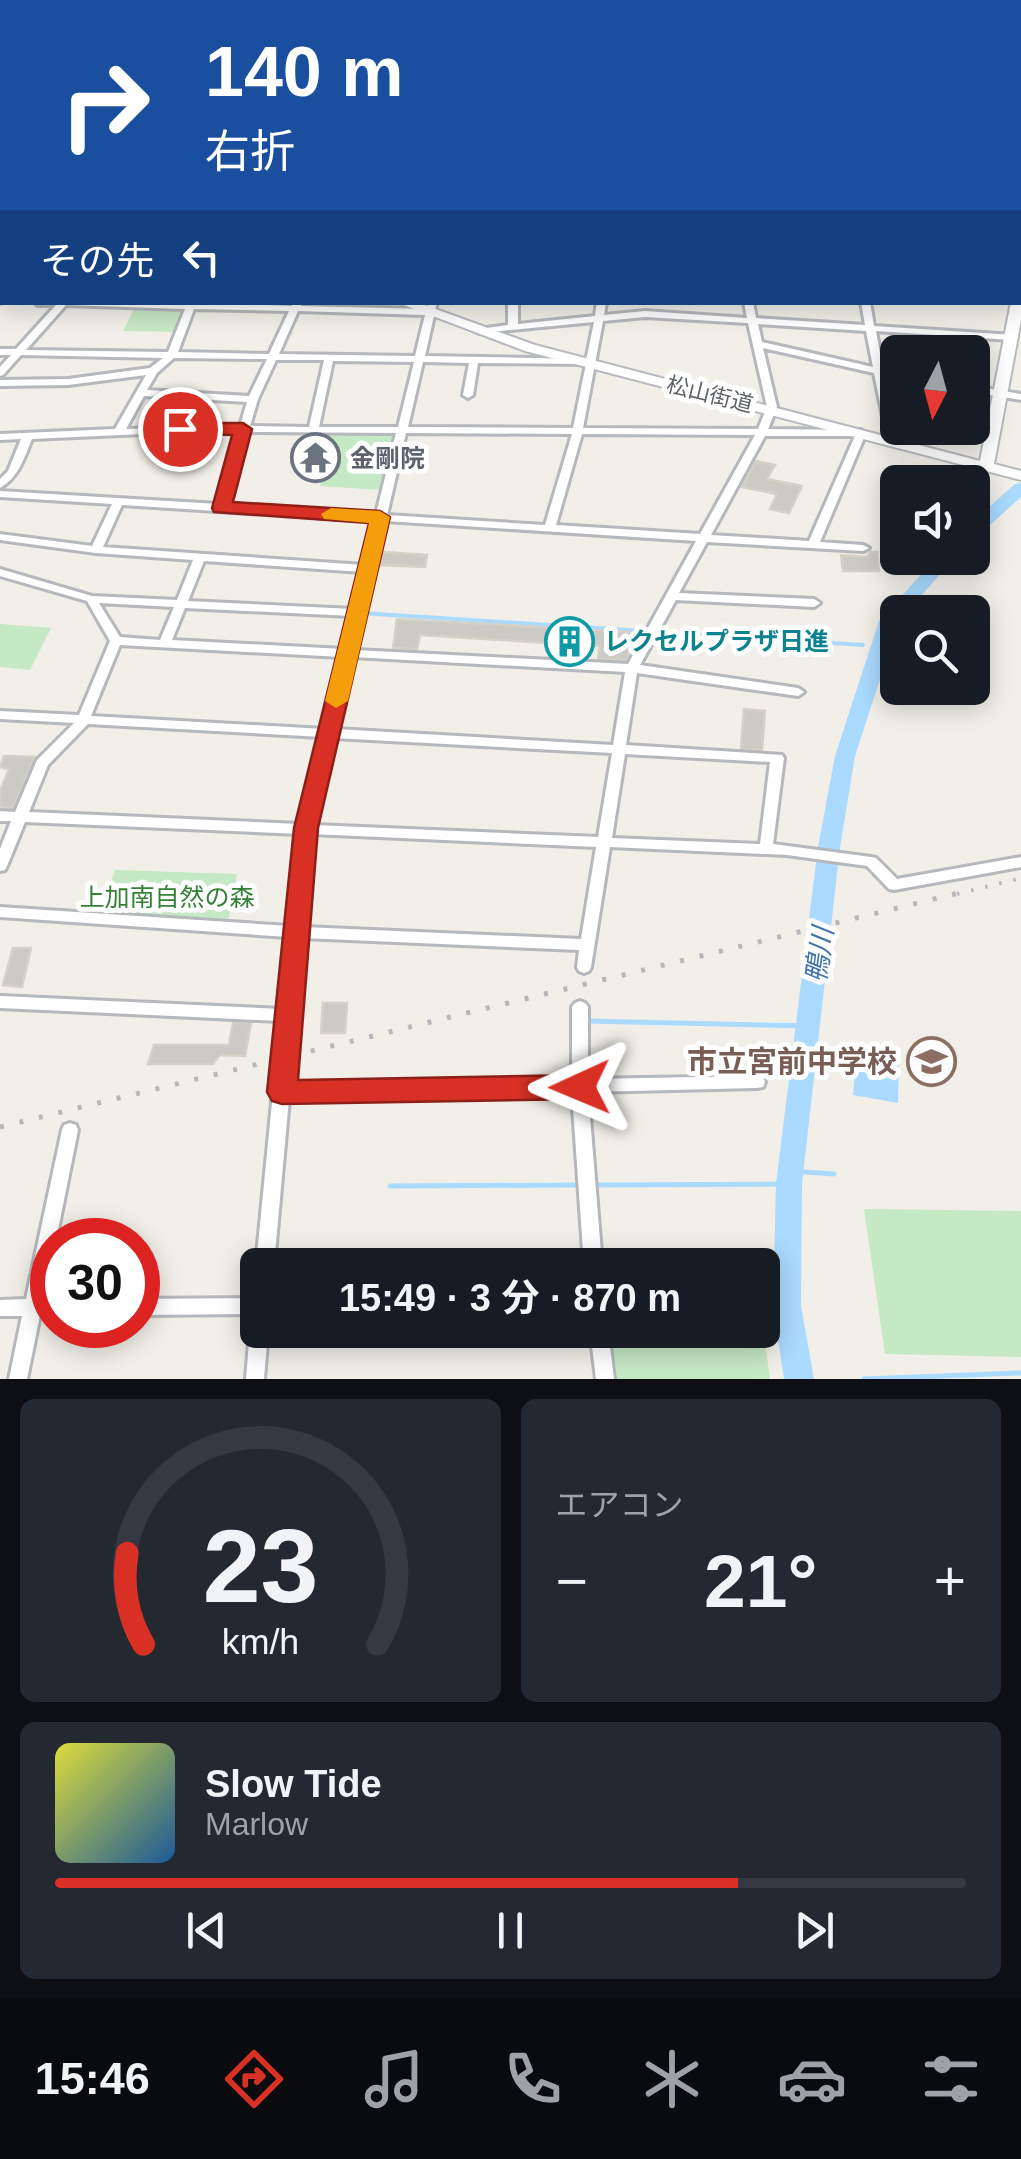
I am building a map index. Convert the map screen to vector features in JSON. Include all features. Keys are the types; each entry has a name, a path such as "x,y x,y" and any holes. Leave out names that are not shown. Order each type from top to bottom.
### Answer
{"main road":[{"path":"986,465 1017,305"},
{"name":"松山街道","path":"432,308 482,331 586,363 880,438"},
{"name":"松山街道","path":"904,445 979,465"},
{"name":"松山街道","path":"990,468 1017,475"}],"street":[{"path":"0,373 63,305"},
{"path":"118,432 154,371 172,355 191,305 432,308 306,828 267,1248"},
{"path":"513,328 514,305"},
{"path":"550,528 578,430 586,363 601,305"},
{"path":"584,967 632,668 771,410 749,305"},
{"path":"866,305 880,380"},
{"path":"222,508 253,399 296,307"},
{"path":"482,331 645,314 1011,338"},
{"path":"758,344 878,371"},
{"path":"0,352 586,363"},
{"path":"314,428 329,358"},
{"path":"468,395 474,360"},
{"path":"0,383 68,382 154,371"},
{"path":"990,392 1021,398"},
{"path":"141,393 253,399"},
{"path":"0,437 314,428 861,433 813,544"},
{"path":"0,484 13,472 27,438"},
{"path":"0,494 863,548"},
{"path":"334,514 338,500"},
{"path":"96,550 118,502"},
{"path":"0,537 96,550 367,569"},
{"path":"165,643 200,558"},
{"path":"0,572 91,599 357,613"},
{"path":"673,596 814,603"},
{"path":"91,599 116,641"},
{"path":"116,641 348,650 632,668 798,692"},
{"path":"0,866 42,763 82,723 116,641"},
{"path":"0,715 82,723 777,758 766,849"},
{"path":"0,816 766,849 865,862 894,885 1021,862"},
{"path":"276,844 280,827"},
{"path":"0,912 296,932 587,945"},
{"path":"0,1002 289,1016"},
{"path":"580,1006 580,1087 592,1248"},
{"path":"282,1092 757,1082"},
{"path":"57,1218 70,1130"},
{"path":"160,1306 240,1306"},
{"path":"0,1308 30,1308"},
{"path":"18,1379 30,1345"},
{"path":"254,1379 257,1348"},
{"path":"601,1348 605,1379"}],"green space":[{"path":"135,307 189,309 180,332 123,331"},
{"path":"319,432 394,434 381,490 320,486 322,479 313,478"},
{"path":"0,624 51,628 30,670 0,667"},
{"name":"上加南自然の森","path":"115,870 237,874 227,926 99,918"},
{"path":"864,1209 1021,1211 1021,1357 885,1354"},
{"path":"605,1348 766,1348 770,1379 609,1379"}],"water":[{"path":"857,1044 899,1051 898,1103 853,1095"}],"building":[{"path":"756,461 775,465 767,479 802,486 789,513 770,509 777,494 742,487"},
{"path":"382,552 427,555 425,567 379,565"},
{"path":"870,552 877,552 879,571 843,571 841,555 867,557"},
{"name":"レクセルプラザ日進","path":"397,619 629,632 628,657 598,659 600,646 420,635 417,649 393,648"},
{"path":"744,709 765,711 762,750 741,749"},
{"path":"4,756 35,757 13,808 0,807 0,791 9,769 0,767"},
{"path":"13,948 31,948 22,987 3,985"},
{"path":"323,1003 347,1003 345,1033 321,1033"},
{"path":"233,1023 251,1023 245,1056 220,1055 213,1064 148,1064 154,1045 229,1045"}],"waterway":[{"name":"鴨川","path":"990,516 1021,488"},
{"name":"鴨川","path":"799,1379 787,1306 789,1184 829,847 845,756 889,621 930,575"},
{"path":"361,613 863,645"},
{"path":"587,1021 809,1026"},
{"path":"791,1171 834,1174"},
{"path":"595,1185 789,1184"},
{"path":"390,1186 580,1185"},
{"path":"864,1379 1021,1373"}],"railway":[{"path":"957,894 1021,878"},
{"path":"0,1127 967,891"}],"slow traffic":[{"path":"331,514 380,517 336,701"}],"place":[{"name":"金剛院","path":"315,458"},
{"name":"レクセルプラザ日進","path":"569,641"},
{"name":"市立宮前中学校","path":"932,1062"}],"route":[{"path":"180,429 243,429 222,508 380,517 306,828 282,1092 580,1087"}]}
